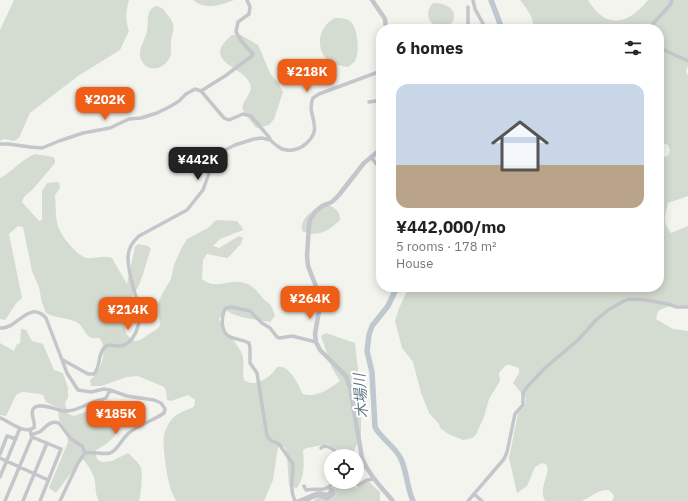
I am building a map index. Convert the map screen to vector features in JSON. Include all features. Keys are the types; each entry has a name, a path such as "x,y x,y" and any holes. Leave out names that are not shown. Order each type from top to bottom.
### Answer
{"street":[{"path":"202,91 225,76 253,54 242,42 236,32 238,22 249,14 250,7 247,0"},
{"path":"372,0 385,19 386,24"},
{"path":"473,0 475,9 483,24"},
{"path":"653,24 670,5 672,0"},
{"path":"468,7 468,24"},
{"path":"664,50 688,61"},
{"path":"63,360 88,374 94,374 98,369 101,353 105,347 111,345 120,346 126,344 133,338 140,320 140,311 128,258 130,247 133,241 139,236 187,210 203,190 214,159 220,152 235,144 262,138 270,140 285,150 298,149 307,143 314,132 315,126 311,106 313,98 319,94 376,73"},
{"path":"0,144 42,148 59,140 83,133 110,128 129,119 142,118 158,113 179,101 189,91 195,89 202,91 224,118 229,120 243,114 251,116 270,140"},
{"path":"369,102 376,101"},
{"path":"376,153 357,170 339,195 332,202 322,206 315,212 310,220 307,256 308,266 319,294 320,305 316,342 320,350 346,376 350,387 360,450 365,465 375,480 393,501"},
{"path":"371,157 376,164"},
{"path":"468,501 504,458 507,452 515,414 523,405 524,393 527,387 545,368 578,340 596,320 608,310 629,299 646,300 677,307 688,307"},
{"path":"316,342 292,336 277,337 270,328 262,323 250,311 231,307 226,308 224,311 222,318 223,330 227,336 249,343 250,363 257,373 268,436 270,440 279,444 293,464 291,481 292,495 297,501 317,493 328,495 331,491 330,489"},
{"path":"0,328 9,327 31,312 37,312 46,318 67,373 78,390 91,392 104,389 110,390 127,396 154,400 161,403 165,409 164,413 130,431 122,439 115,450 109,453 85,452"},
{"path":"0,418 25,430 30,430 34,428 35,424 32,412 33,408 37,405 61,411 79,409 93,402 106,398 110,390"},
{"path":"32,436 40,432 51,422 56,422 59,423 72,439 82,446 85,452"},
{"path":"0,477 20,428"},
{"path":"5,501 32,436 30,430"},
{"path":"0,454 8,436 16,439"},
{"path":"32,436 61,449 40,501"},
{"path":"22,501 47,443"},
{"path":"321,448 326,446 330,449"},
{"path":"60,501 78,463 85,452"},
{"path":"0,458 48,480"},
{"path":"364,482 375,480"},
{"path":"304,486 306,490 325,489"},
{"path":"305,501 318,495 327,498 331,497 333,494 331,489"},
{"path":"474,494 482,501"}],"shaded area":[{"path":"14,0 129,0 126,16 129,31 120,50 78,76 30,113 19,138 14,141 4,139 0,141 0,30"},
{"path":"193,0 234,0 223,4 208,6 202,5"},
{"path":"520,0 588,0 595,10 602,16 610,20 617,21 633,15 648,0 688,0 688,66 686,71 688,76 688,196 668,203 665,222 671,233 688,226 688,307 677,305 665,308 658,311 656,319 673,329 688,331 688,501 612,501 614,497 611,492 608,490 603,490 581,501 545,501 543,496 543,487 547,474 547,465 542,463 535,467 527,486 517,493 509,458 518,414 525,406 526,398 513,383 519,373 519,368 506,365 499,373 500,381 489,399 484,417 476,435 472,438 463,440 448,434 440,428 439,424 429,413 421,393 413,362 402,348 395,321 407,292 664,292 664,157 668,156 670,150 668,145 664,144 664,24 533,24 527,10"},
{"path":"433,3 439,3 449,7 454,13 452,23 433,24 428,17"},
{"path":"155,6 164,10 172,21 174,27 171,42 171,54 169,59 159,68 150,68 143,63 140,51 147,31 150,11"},
{"path":"335,18 350,21 355,29 358,46 357,57 348,67 336,65 330,62 325,57 320,45 322,32 329,22"},
{"path":"232,35 241,35 258,45 270,73 283,92 274,119 269,125 256,128 243,110 243,104 251,88 250,84 246,78 226,63 220,52 223,44"},
{"path":"35,154 53,157 55,159 55,163 34,188 24,197 22,202 39,221 42,220 42,191 47,183 59,182 60,188 55,195 59,230 74,250 83,257 112,258 127,284 135,246 139,244 148,246 151,249 138,288 128,300 121,305 126,334 134,341 140,340 157,329 160,325 158,304 171,279 174,265 187,239 208,228 216,220 237,221 243,230 220,239 213,246 219,248 239,236 243,238 241,244 227,258 207,254 203,260 202,279 209,283 216,284 237,282 245,283 253,287 270,304 272,308 275,316 270,322 240,317 225,309 219,319 224,329 242,354 244,380 253,383 262,381 271,375 277,367 282,367 290,372 303,394 318,394 340,381 332,368 321,336 326,333 355,343 361,397 361,436 355,449 336,449 328,444 303,450 303,475 297,488 289,486 285,447 278,447 273,480 264,501 177,501 168,480 164,435 171,420 180,413 194,407 195,400 188,395 171,401 167,400 164,387 138,376 127,377 101,386 91,386 90,380 97,372 102,360 102,343 99,338 91,338 76,322 46,313 42,303 39,287 32,271 23,227 18,226 9,234 22,298 17,302 5,320 0,319 0,178"},
{"path":"329,205 338,211 340,220 332,227 322,232 313,234 302,231 302,225 310,213 314,210"},
{"path":"21,329 26,330 32,341 43,344 54,370 63,373 68,388 68,397 65,404 68,414 74,416 108,404 121,414 120,422 114,437 95,451 97,459 102,462 112,461 128,453 137,462 141,468 142,475 139,501 99,501 96,494 93,475 81,457 56,493 49,488 68,442 67,431 59,419 58,408 46,402 43,395 22,392 16,395 6,416 0,415 0,343 14,351 17,344 20,343"},
{"path":"368,481 380,492 380,501 314,501 317,497 331,489 364,489 364,483"}],"waterway":[{"name":"木場川","path":"491,0 500,24"},
{"name":"木場川","path":"395,292 388,306 372,326 367,351 372,372 375,427 401,459 413,501"}]}
